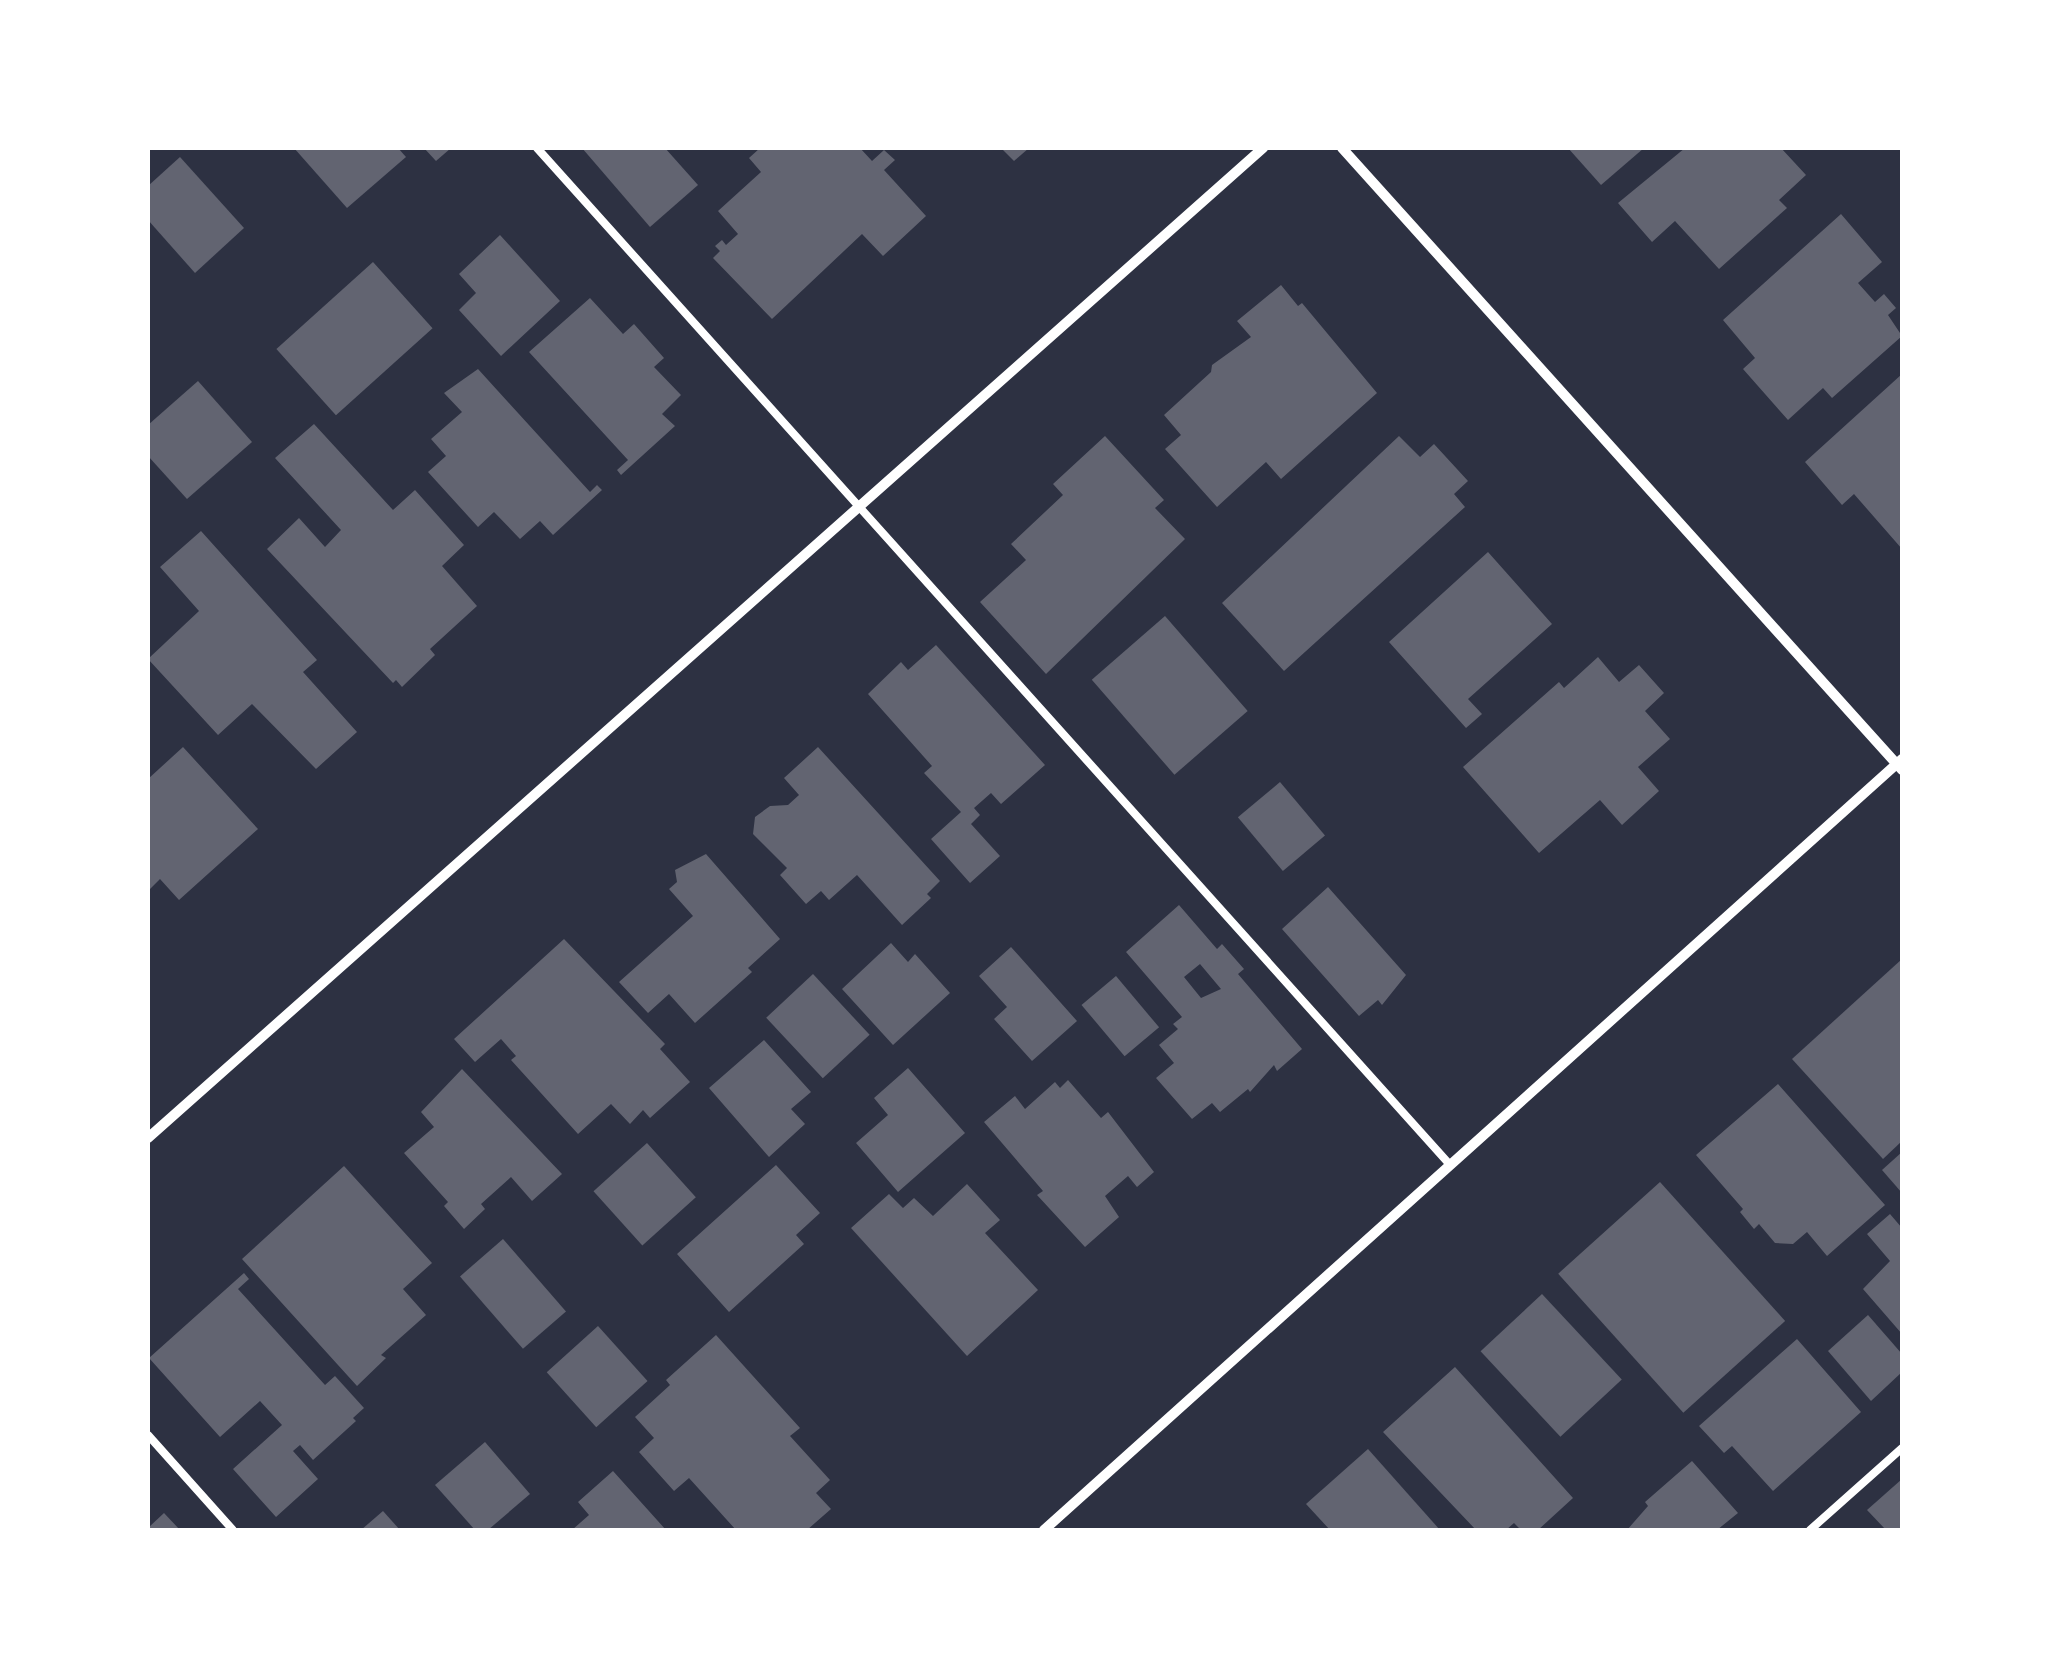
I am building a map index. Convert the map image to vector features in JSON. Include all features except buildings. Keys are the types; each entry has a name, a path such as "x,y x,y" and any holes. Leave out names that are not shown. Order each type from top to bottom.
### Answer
{"street":[{"path":"148,1138 1264,148"},
{"path":"1044,1530 1901,764 1342,148"}],"lane":[{"path":"536,148 1450,1165"},
{"path":"148,1435 233,1530"},
{"path":"1810,1530 1902,1448"}]}
